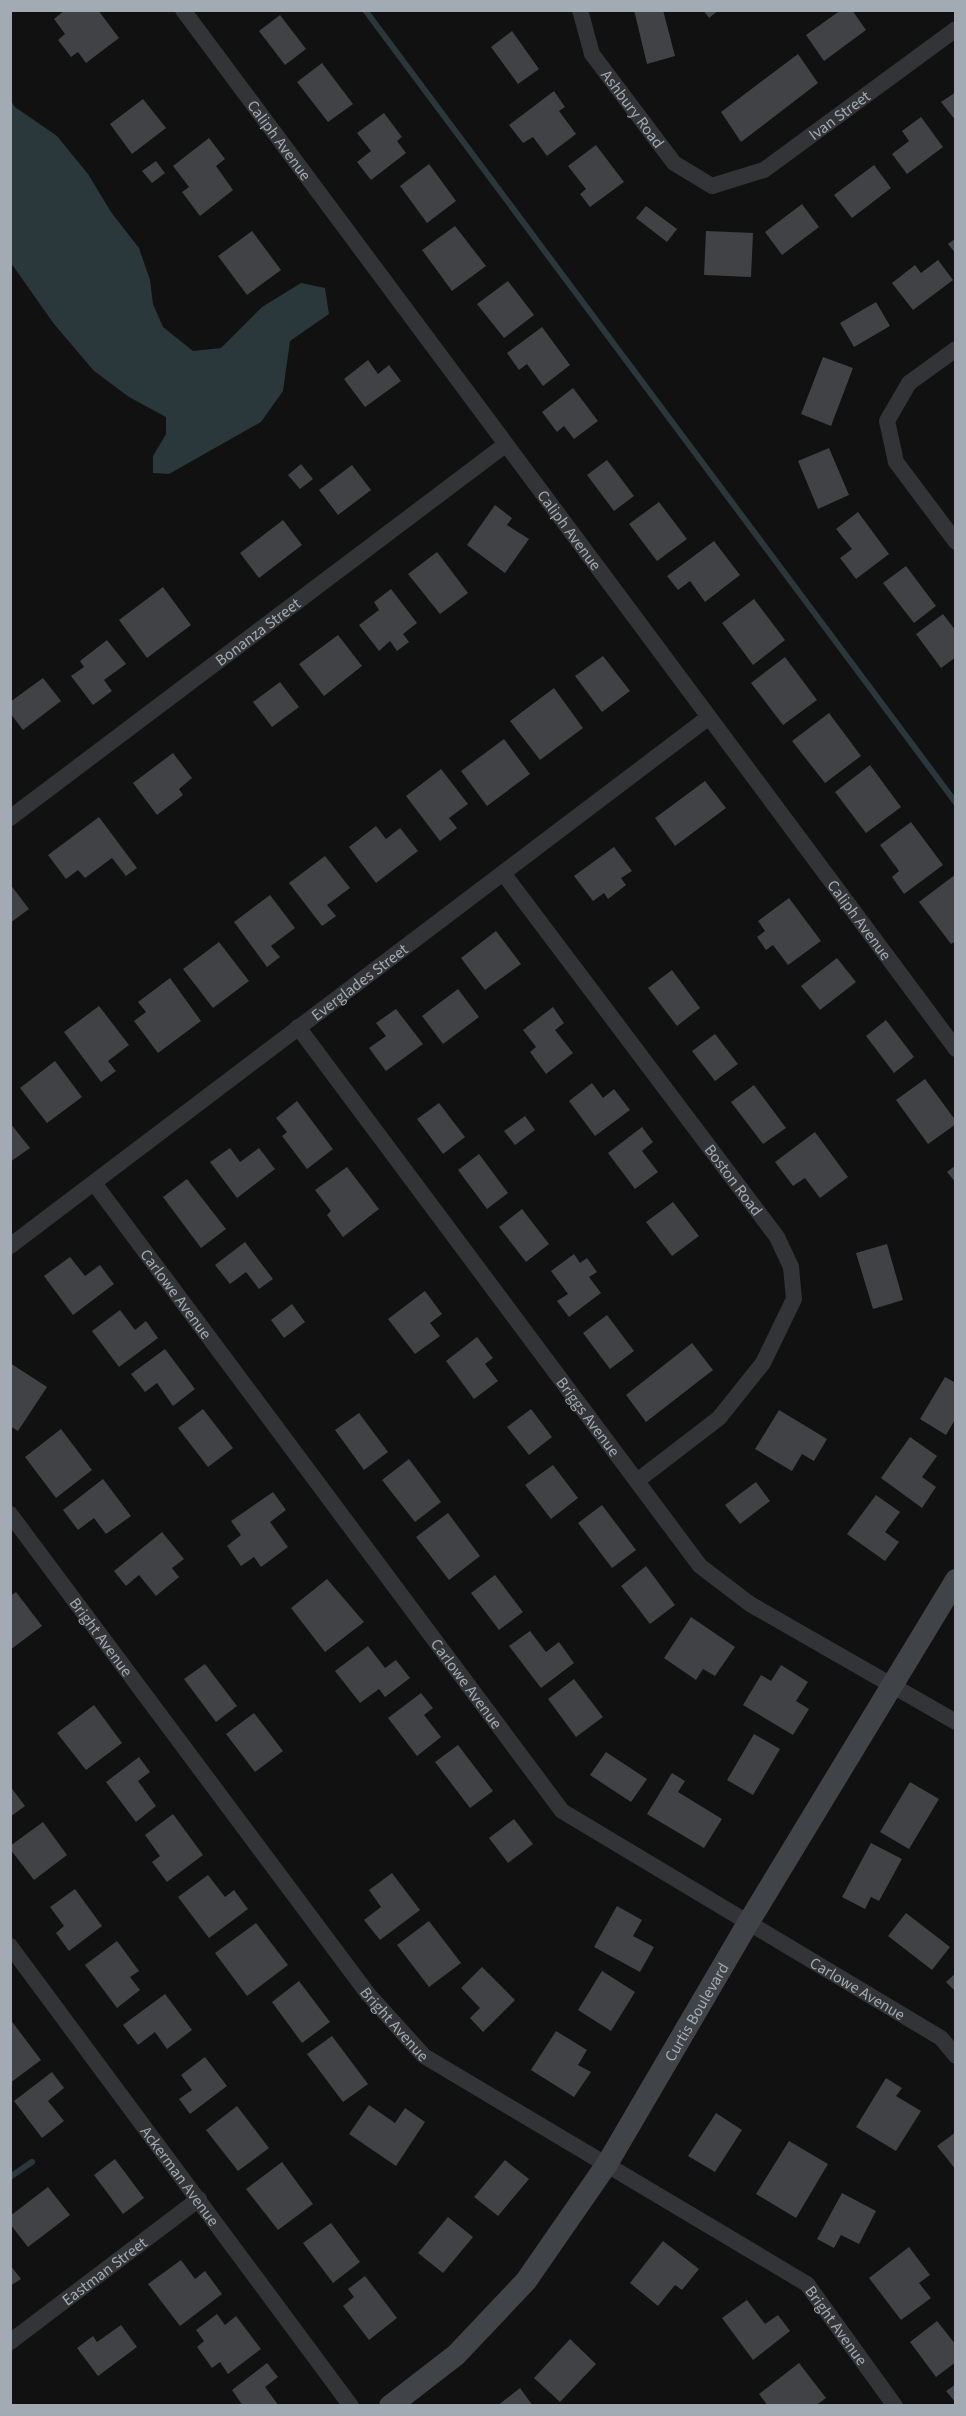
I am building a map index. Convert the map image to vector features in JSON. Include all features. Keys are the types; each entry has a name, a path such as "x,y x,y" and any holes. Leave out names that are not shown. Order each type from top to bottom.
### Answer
{"street":[{"name":"Caliph Avenue","path":"183,10 956,1049"},
{"name":"Ashbury Road","path":"580,10 592,54 674,163 712,186"},
{"name":"Ivan Street","path":"712,186 764,170 956,29"},
{"path":"956,349 909,383 887,421 896,462 956,542"},
{"name":"Bonanza Street","path":"10,818 505,445"},
{"name":"Everglades Street","path":"10,1246 709,717"},
{"name":"Boston Road","path":"503,873 777,1237 791,1267 794,1299 763,1363 719,1418 637,1481"},
{"name":"Briggs Avenue","path":"298,1027 700,1566 750,1604 956,1722"},
{"name":"Carlowe Avenue","path":"94,1183 562,1811 941,2038 956,2056"},
{"name":"Bright Avenue","path":"10,1514 368,1994 423,2056 807,2284 888,2403"},
{"name":"Curtis Boulevard","path":"390,2406 456,2355 526,2281 607,2164 748,1923 956,1580"},
{"name":"Ackerman Avenue","path":"10,1946 16,1964 199,2199 351,2406"},
{"name":"Eastman Street","path":"10,2342 199,2199"}],"shaded area":[{"path":"10,100 15,107 57,136 88,174 111,212 139,248 150,280 153,304 163,327 193,351 221,348 262,307 301,283 325,288 329,314 290,341 283,391 261,422 169,474 153,473 153,456 166,434 166,417 129,397 94,371 54,324 11,263"}],"building":[{"path":"65,10 98,10 119,38 86,63 78,52 71,57 58,40 65,34 54,19"},
{"path":"634,10 663,10 675,56 647,64"},
{"path":"703,10 719,10 709,18"},
{"path":"841,10 852,10 866,30 824,61 806,35"},
{"path":"280,15 306,49 285,65 259,31"},
{"path":"512,31 539,69 518,84 491,47"},
{"path":"798,54 818,83 741,142 721,112"},
{"path":"322,63 353,104 328,122 297,82"},
{"path":"554,91 565,107 559,111 576,134 547,156 533,137 523,143 509,125"},
{"path":"956,92 956,121 941,102"},
{"path":"143,99 166,128 132,154 110,124"},
{"path":"384,113 402,137 397,141 406,153 371,180 357,162 371,151 357,133"},
{"path":"921,117 943,147 907,174 892,154 909,141 902,131"},
{"path":"209,138 225,159 216,166 233,190 200,216 182,192 189,187 173,166"},
{"path":"596,145 624,182 590,207 580,194 586,189 568,166"},
{"path":"156,161 165,173 152,183 142,171"},
{"path":"429,164 456,201 427,223 400,186"},
{"path":"874,165 891,188 852,218 834,195"},
{"path":"802,204 819,227 782,255 765,232"},
{"path":"646,206 677,229 667,242 636,218"},
{"path":"455,226 486,266 452,291 422,250"},
{"path":"252,231 281,270 247,295 218,256"},
{"path":"706,231 753,233 751,277 704,275"},
{"path":"956,238 956,254 948,244"},
{"path":"938,260 953,280 913,310 892,283 915,265 921,273"},
{"path":"508,281 534,315 504,338 477,304"},
{"path":"876,302 890,326 854,347 840,323"},
{"path":"542,327 570,365 543,386 527,364 519,370 507,353"},
{"path":"823,357 853,368 831,426 801,414"},
{"path":"368,360 378,374 389,365 401,381 365,407 344,379"},
{"path":"573,388 598,421 574,439 564,426 557,432 542,412"},
{"path":"829,448 849,495 818,509 798,461"},
{"path":"607,460 634,496 614,511 587,475"},
{"path":"301,464 313,479 300,489 288,475"},
{"path":"352,465 371,490 338,515 319,490"},
{"path":"659,502 687,539 657,561 629,524"},
{"path":"495,505 512,518 507,525 529,539 505,573 467,545"},
{"path":"858,512 889,554 856,579 840,558 852,549 836,529"},
{"path":"283,520 302,545 259,578 240,553"},
{"path":"714,541 740,575 705,602 690,581 678,590 667,576"},
{"path":"437,552 468,593 440,614 408,574"},
{"path":"906,566 936,606 914,623 883,583"},
{"path":"163,587 191,625 147,658 119,620"},
{"path":"391,589 417,623 403,634 409,642 397,651 390,641 379,651 359,625 379,610 374,602"},
{"path":"754,599 785,640 753,665 722,623"},
{"path":"943,614 956,631 956,657 941,668 916,634"},
{"path":"338,635 362,666 324,696 299,664"},
{"path":"107,640 126,664 104,680 112,691 93,705 71,676 84,667 80,661"},
{"path":"603,656 630,691 602,712 575,676"},
{"path":"785,657 817,700 783,725 751,683"},
{"path":"43,678 61,701 23,730 10,713 10,702"},
{"path":"280,682 299,707 272,727 253,702"},
{"path":"554,688 583,728 540,760 510,721"},
{"path":"829,713 861,756 825,783 792,741"},
{"path":"504,739 530,774 487,806 461,771"},
{"path":"173,753 192,778 179,789 183,795 157,815 133,783"},
{"path":"870,765 901,807 866,833 835,792"},
{"path":"441,769 468,804 449,818 457,828 440,841 406,796"},
{"path":"705,781 726,808 675,846 655,818"},
{"path":"99,817 137,868 126,876 112,858 85,878 78,870 66,879 48,855"},
{"path":"911,822 943,865 904,894 892,877 899,871 880,845"},
{"path":"376,826 386,839 400,828 418,851 376,883 349,847"},
{"path":"614,847 632,871 621,878 626,885 608,899 604,893 593,901 574,876"},
{"path":"325,856 350,888 327,905 336,916 322,926 289,883"},
{"path":"956,874 956,941 951,944 919,902"},
{"path":"10,884 29,909 10,923"},
{"path":"270,895 295,928 271,946 280,957 267,967 234,922"},
{"path":"789,898 821,941 788,965 773,945 766,950 757,937 765,931 758,921"},
{"path":"496,931 521,964 485,990 461,958"},
{"path":"219,942 249,981 213,1008 183,969"},
{"path":"837,958 856,982 820,1010 801,986"},
{"path":"672,970 700,1008 677,1026 648,988"},
{"path":"170,978 201,1021 158,1053 134,1021 146,1012 138,1002"},
{"path":"458,989 479,1017 443,1044 422,1016"},
{"path":"99,1006 129,1045 108,1061 116,1071 101,1082 64,1032"},
{"path":"553,1007 564,1023 555,1030 573,1053 546,1074 530,1052 536,1047 523,1030"},
{"path":"396,1009 423,1044 386,1071 369,1048 386,1036 376,1023"},
{"path":"886,1020 914,1057 894,1073 866,1036"},
{"path":"715,1034 738,1064 715,1081 692,1051"},
{"path":"55,1061 82,1097 47,1123 20,1088"},
{"path":"925,1079 956,1121 956,1124 928,1144 896,1100"},
{"path":"592,1083 603,1098 614,1089 630,1110 595,1136 569,1101"},
{"path":"754,1085 786,1128 763,1144 731,1102"},
{"path":"297,1101 333,1149 307,1169 282,1136 287,1132 276,1118"},
{"path":"439,1103 465,1137 443,1154 417,1119"},
{"path":"525,1116 535,1130 515,1145 504,1131"},
{"path":"10,1123 30,1148 10,1162"},
{"path":"642,1127 653,1142 642,1151 658,1172 635,1189 608,1153"},
{"path":"815,1132 848,1177 820,1198 805,1178 793,1186 775,1162"},
{"path":"230,1148 240,1162 259,1148 275,1169 237,1198 210,1162"},
{"path":"479,1154 508,1193 487,1209 458,1170"},
{"path":"956,1165 956,1183 947,1172"},
{"path":"347,1167 379,1209 343,1237 327,1215 331,1211 315,1190"},
{"path":"187,1179 226,1229 201,1248 163,1197"},
{"path":"673,1202 699,1236 672,1256 646,1222"},
{"path":"522,1209 549,1244 526,1262 499,1227"},
{"path":"245,1242 273,1279 259,1289 246,1272 230,1284 215,1265"},
{"path":"887,1244 903,1300 873,1309 856,1253"},
{"path":"574,1254 580,1263 587,1258 597,1272 589,1277 601,1293 569,1317 557,1301 568,1294 551,1271"},
{"path":"70,1257 85,1276 100,1265 114,1284 73,1315 44,1276"},
{"path":"425,1291 442,1314 430,1323 440,1336 415,1354 388,1319"},
{"path":"292,1304 305,1322 284,1338 271,1320"},
{"path":"120,1310 135,1330 146,1321 158,1338 119,1367 92,1331"},
{"path":"607,1315 634,1351 610,1369 583,1333"},
{"path":"477,1337 493,1358 485,1364 498,1381 474,1399 446,1361"},
{"path":"692,1343 713,1370 646,1422 626,1395"},
{"path":"165,1349 195,1389 173,1406 157,1383 145,1392 131,1374"},
{"path":"10,1363 47,1387 18,1431 10,1426"},
{"path":"945,1377 956,1383 956,1418 946,1435 920,1419"},
{"path":"203,1409 233,1448 208,1467 178,1428"},
{"path":"531,1409 552,1437 529,1455 507,1427"},
{"path":"779,1410 827,1439 814,1461 802,1454 792,1471 755,1449"},
{"path":"359,1413 388,1452 364,1470 335,1430"},
{"path":"61,1429 92,1470 56,1498 25,1457"},
{"path":"910,1437 937,1456 922,1477 936,1487 922,1508 881,1478"},
{"path":"409,1459 441,1502 415,1522 382,1480"},
{"path":"553,1465 578,1498 551,1519 525,1485"},
{"path":"103,1479 131,1516 106,1534 94,1518 78,1530 63,1510"},
{"path":"756,1482 770,1501 740,1524 725,1505"},
{"path":"273,1492 286,1510 270,1522 288,1547 261,1567 254,1557 241,1566 227,1546 241,1535 231,1521"},
{"path":"876,1495 900,1512 885,1532 899,1542 885,1561 847,1534"},
{"path":"602,1505 636,1550 612,1568 578,1523"},
{"path":"448,1513 480,1556 449,1580 416,1537"},
{"path":"162,1532 184,1559 172,1568 179,1577 156,1596 139,1575 126,1586 114,1571"},
{"path":"646,1566 675,1605 650,1624 621,1586"},
{"path":"495,1575 523,1612 499,1630 471,1593"},
{"path":"327,1579 364,1622 325,1652 291,1608"},
{"path":"16,1592 42,1626 10,1650 10,1596"},
{"path":"691,1617 735,1647 715,1676 703,1669 696,1680 664,1658"},
{"path":"530,1631 546,1652 559,1642 574,1663 541,1688 509,1646"},
{"path":"368,1646 385,1668 396,1660 410,1678 385,1697 379,1689 360,1703 335,1671"},
{"path":"205,1664 237,1706 216,1722 184,1679"},
{"path":"781,1665 808,1682 796,1701 809,1709 793,1735 743,1705 761,1675 771,1681"},
{"path":"574,1679 603,1717 576,1737 548,1699"},
{"path":"421,1693 433,1708 424,1715 441,1737 417,1756 388,1718"},
{"path":"94,1705 122,1743 86,1770 57,1733"},
{"path":"254,1713 283,1751 255,1772 226,1734"},
{"path":"754,1734 780,1749 753,1795 727,1780"},
{"path":"458,1745 493,1791 470,1808 435,1762"},
{"path":"606,1752 647,1779 631,1802 590,1775"},
{"path":"139,1757 150,1772 138,1781 156,1806 136,1822 106,1782"},
{"path":"672,1773 685,1781 678,1792 722,1819 704,1848 647,1814"},
{"path":"910,1782 939,1799 909,1849 880,1832"},
{"path":"10,1786 25,1806 10,1817"},
{"path":"173,1814 203,1855 167,1882 152,1862 160,1856 145,1835"},
{"path":"514,1819 533,1844 508,1863 489,1838"},
{"path":"43,1822 67,1855 34,1880 10,1846"},
{"path":"871,1843 902,1859 879,1901 871,1897 865,1909 842,1897"},
{"path":"392,1873 420,1910 380,1940 364,1920 381,1907 369,1890"},
{"path":"208,1875 225,1897 234,1890 248,1909 209,1938 178,1897"},
{"path":"75,1889 102,1926 69,1951 56,1933 64,1926 50,1907"},
{"path":"617,1906 642,1920 633,1936 654,1947 640,1972 594,1947"},
{"path":"906,1913 950,1947 932,1970 888,1936"},
{"path":"429,1921 461,1963 429,1987 397,1945"},
{"path":"256,1923 288,1965 247,1996 215,1953"},
{"path":"117,1941 139,1971 130,1977 140,1990 117,2008 85,1965"},
{"path":"482,1967 515,2000 483,2032 470,2018 480,2008 461,1988"},
{"path":"602,1971 635,1992 611,2031 578,2010"},
{"path":"956,1973 956,1992 946,1982"},
{"path":"299,1981 330,2022 302,2043 272,2002"},
{"path":"165,1994 192,2030 167,2049 155,2032 138,2045 123,2025"},
{"path":"10,2019 41,2060 10,2083"},
{"path":"556,2031 587,2050 578,2065 591,2072 574,2097 531,2070"},
{"path":"332,2036 368,2084 343,2102 307,2054"},
{"path":"205,2057 227,2086 190,2114 179,2099 192,2090 181,2075"},
{"path":"52,2072 64,2088 48,2101 64,2121 42,2138 14,2101"},
{"path":"886,2078 902,2088 896,2096 921,2111 896,2151 856,2127"},
{"path":"369,2105 395,2123 405,2108 425,2122 396,2166 349,2134"},
{"path":"237,2106 269,2148 238,2171 206,2130"},
{"path":"716,2113 742,2130 715,2172 688,2156"},
{"path":"956,2132 956,2170 937,2146"},
{"path":"789,2141 828,2164 796,2218 756,2194"},
{"path":"115,2159 144,2198 123,2214 94,2175"},
{"path":"505,2160 529,2179 498,2216 474,2197"},
{"path":"282,2162 313,2204 278,2230 246,2189"},
{"path":"48,2187 70,2215 28,2247 10,2224 10,2216"},
{"path":"842,2193 876,2211 859,2244 841,2235 834,2248 817,2239"},
{"path":"448,2217 473,2237 443,2273 418,2253"},
{"path":"331,2223 360,2262 333,2283 303,2243"},
{"path":"663,2241 699,2269 682,2290 675,2285 658,2306 630,2283"},
{"path":"909,2247 930,2275 919,2283 931,2298 901,2320 869,2278"},
{"path":"181,2260 195,2279 205,2271 222,2294 180,2326 148,2284"},
{"path":"10,2265 21,2279 10,2286"},
{"path":"365,2276 397,2318 369,2340 343,2306 354,2297 348,2289"},
{"path":"747,2300 765,2324 778,2315 790,2331 753,2360 722,2318"},
{"path":"217,2314 225,2325 236,2316 261,2349 228,2374 220,2362 212,2368 197,2347 204,2341 196,2330"},
{"path":"937,2321 956,2345 956,2362 936,2377 910,2342"},
{"path":"121,2325 137,2347 98,2376 77,2348 93,2336 97,2342"},
{"path":"570,2339 596,2364 560,2402 534,2378"},
{"path":"267,2363 278,2377 265,2387 279,2406 243,2406 232,2390"},
{"path":"799,2363 826,2398 815,2406 768,2406 759,2394"},
{"path":"956,2384 956,2403 946,2391"},
{"path":"520,2388 533,2406 497,2406"}],"waterway":[{"path":"365,10 956,803"},
{"path":"10,2177 32,2162"}]}
